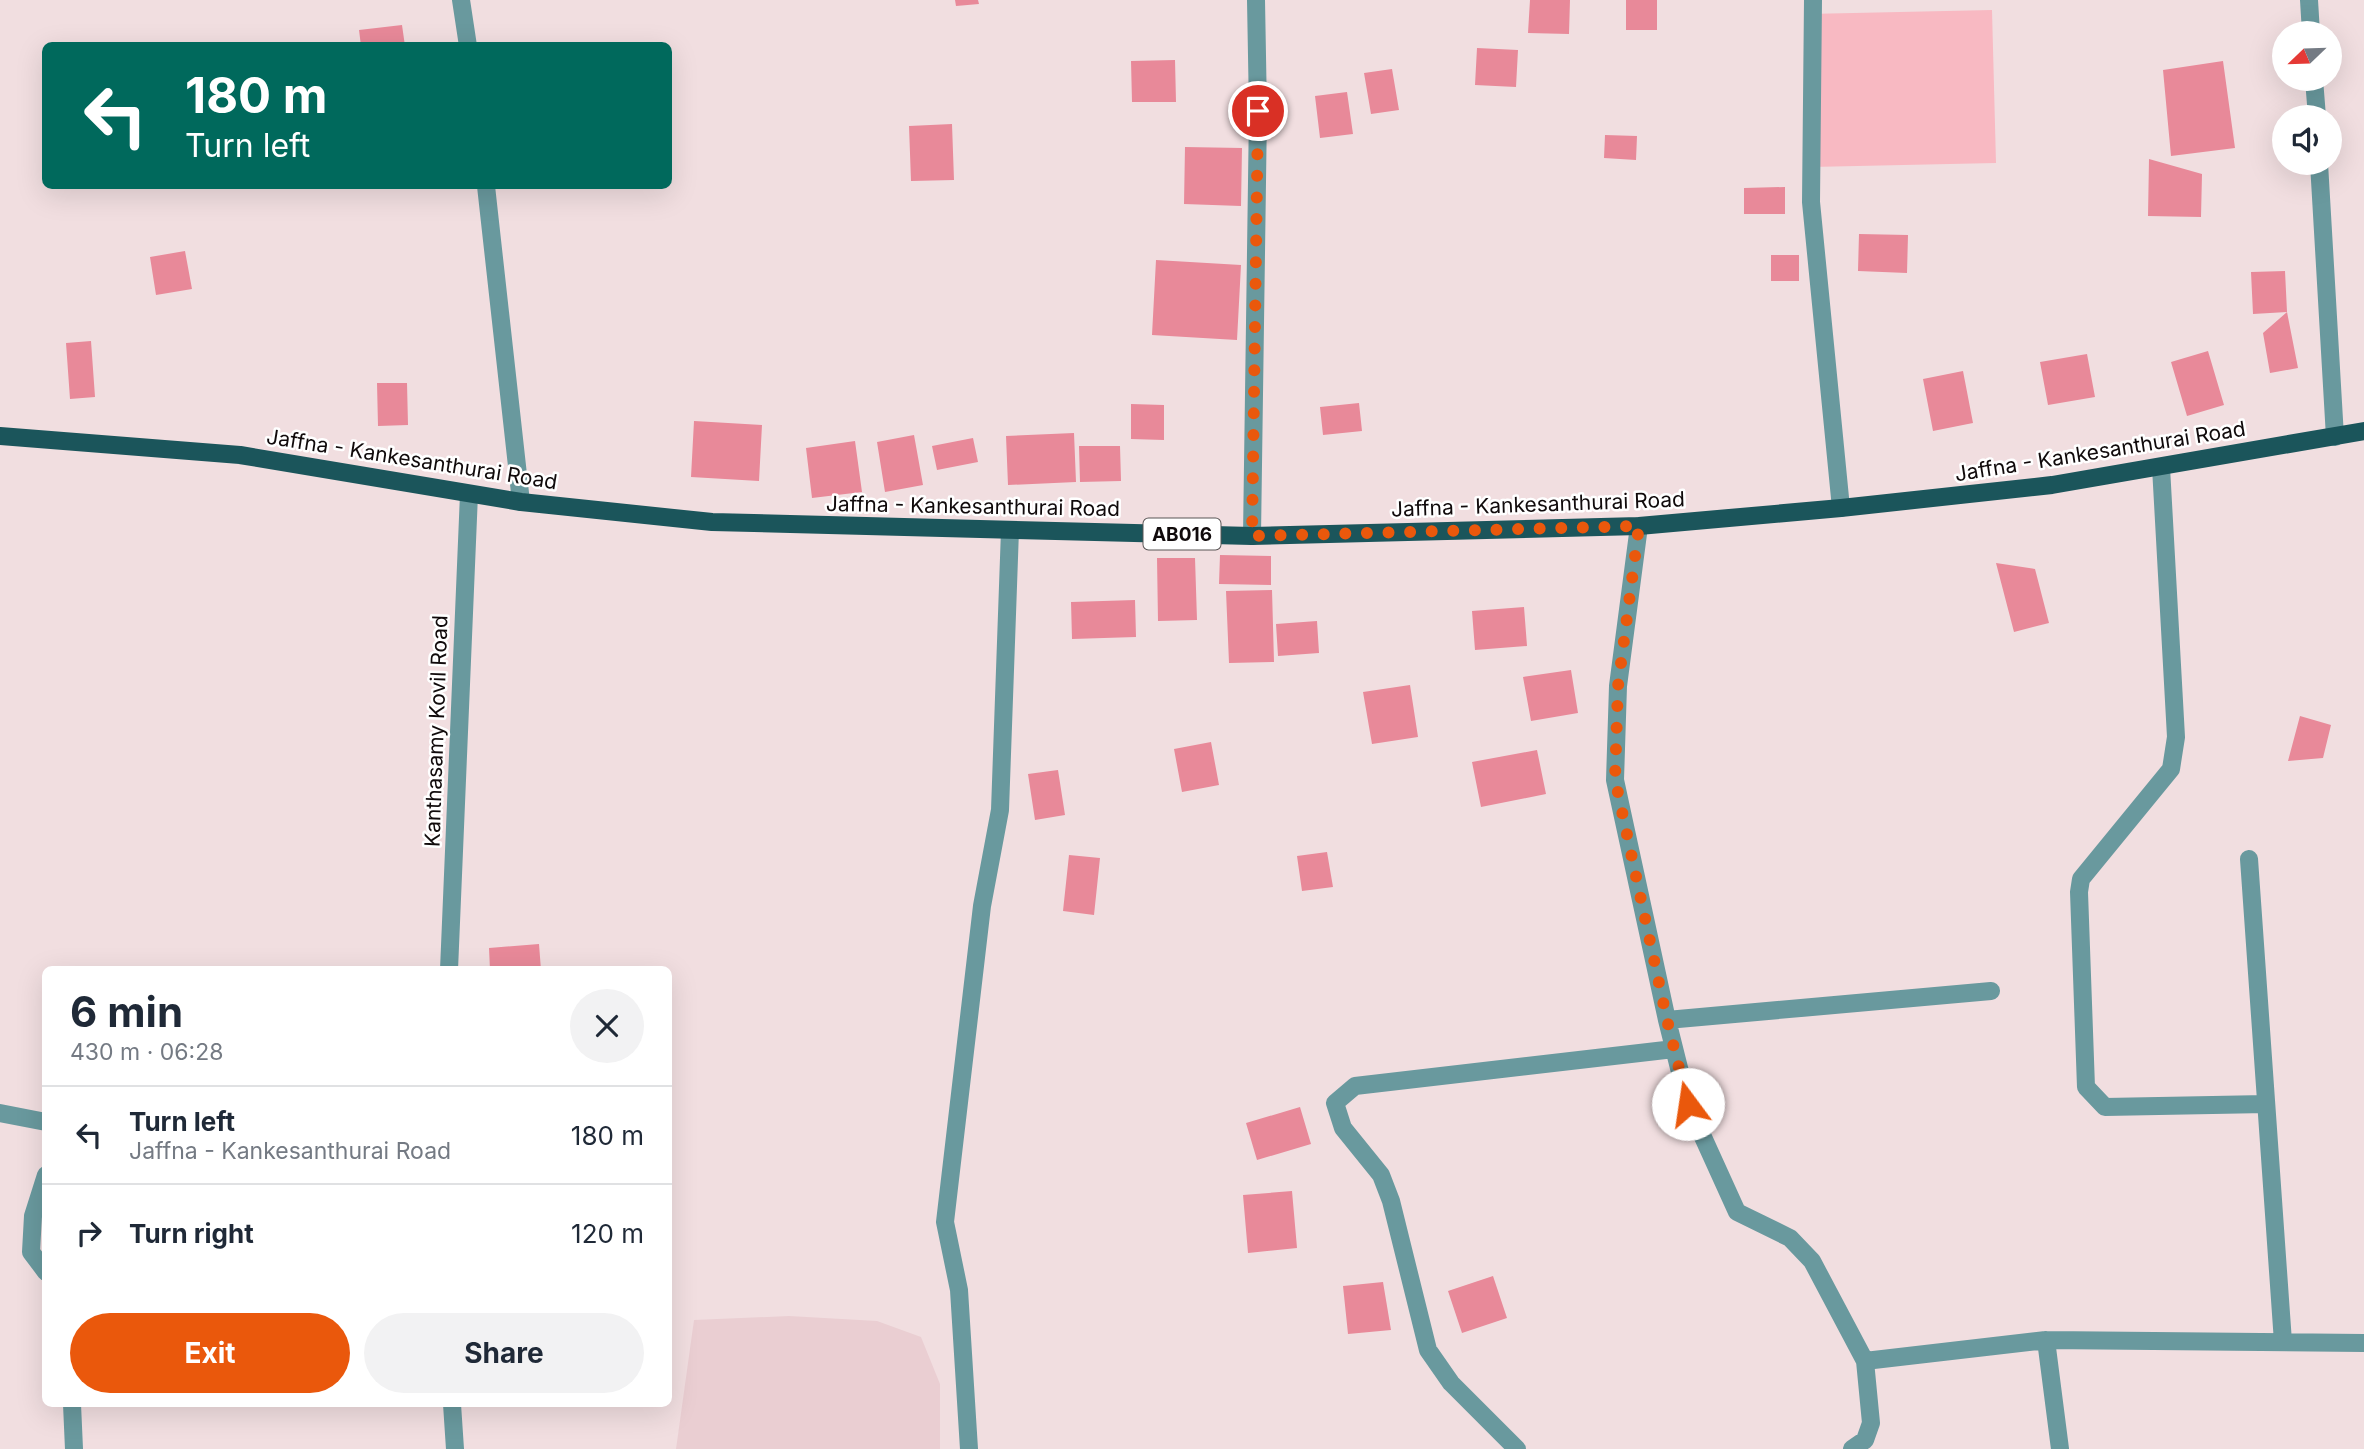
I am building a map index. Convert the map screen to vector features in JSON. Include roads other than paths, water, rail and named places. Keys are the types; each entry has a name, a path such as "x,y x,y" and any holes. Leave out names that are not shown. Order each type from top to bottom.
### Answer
{"main road":[{"name":"Jaffna - Kankesanthurai Road","path":"0,436 240,455 521,502 712,522 1252,536 1639,526 1841,508 2052,485 2364,431"}],"street":[{"path":"461,0 467,42"},
{"path":"1252,536 1258,111 1256,0"},
{"path":"1813,0 1811,202 1841,508"},
{"path":"2309,0 2310,21"},
{"path":"2320,175 2335,437"},
{"path":"486,189 521,502"},
{"path":"2161,467 2176,737 2171,769 2081,879 2079,892 2087,1087 2105,1107 2266,1104"},
{"name":"Kanthasamy Kovil Road","path":"449,966 469,494"},
{"path":"1639,526 1618,686 1615,779 1667,1020 1688,1104 1737,1212 1790,1238 1812,1261 1865,1361 1871,1423 1865,1440 1853,1449"},
{"path":"970,1449 960,1290 945,1222 982,906 1000,810 1010,530"},
{"path":"2249,859 2283,1342"},
{"path":"1667,1020 1991,991"},
{"path":"1517,1449 1451,1383 1428,1350 1391,1201 1381,1175 1343,1128 1335,1103 1355,1086 1674,1049"},
{"path":"0,1113 42,1121"},
{"path":"42,1188 33,1216 32,1252 42,1266"},
{"path":"1865,1361 2046,1340 2364,1343"},
{"path":"2046,1340 2060,1449"},
{"path":"72,1407 74,1449"},
{"path":"452,1407 455,1449"}]}
